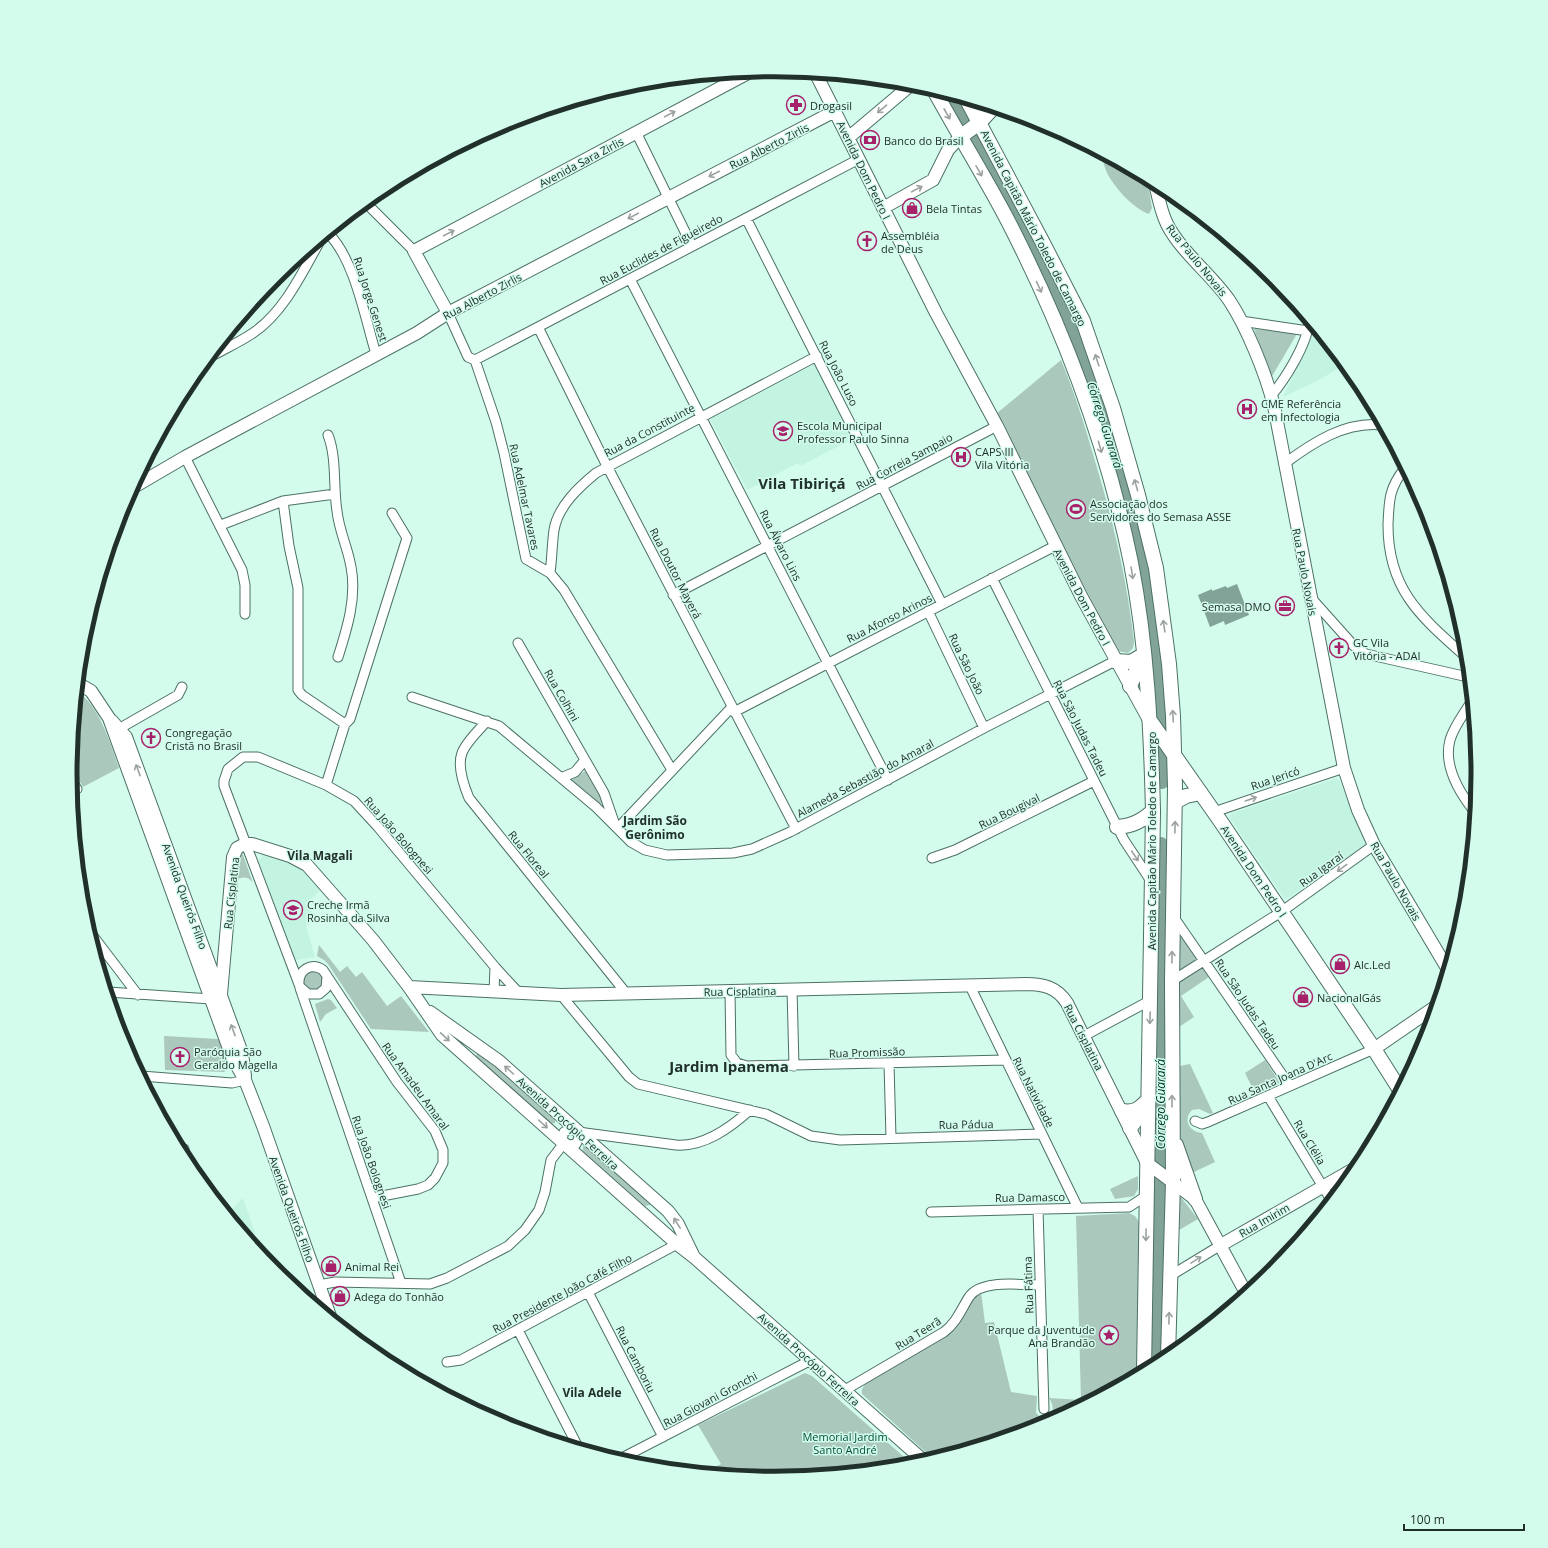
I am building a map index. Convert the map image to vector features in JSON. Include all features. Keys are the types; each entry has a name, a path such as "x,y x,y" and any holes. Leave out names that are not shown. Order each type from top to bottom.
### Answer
{"main road":[{"name":"Avenida Capitão Mário Toledo de Camargo","path":"941,98 969,130 1078,310 1093,347 1113,408 1138,495 1156,568 1169,664 1170,750 1175,802 1171,1131 1159,1172 1146,1196 1147,1218 1144,1364"},
{"name":"Avenida Capitão Mário Toledo de Camargo","path":"967,105 969,130 1007,220 1048,305 1082,390 1123,530 1131,565 1154,726 1154,885 1148,1102 1159,1172 1170,1276 1168,1349"},
{"path":"969,130 989,111"},
{"path":"1115,661 1131,662 1143,655"},
{"path":"1130,686 1143,655"},
{"name":"Avenida Dom Pedro I","path":"1154,726 1214,812 1397,1086"},
{"path":"1175,802 1186,796 1201,793"},
{"path":"1117,827 1134,824 1145,819 1154,811"},
{"path":"1122,1111 1130,1112 1138,1110 1148,1102"},
{"path":"1130,1128 1148,1102"},
{"path":"1171,1131 1195,1199"}],"street":[{"name":"Avenida Sara Zirlis","path":"414,252 739,78"},
{"name":"Avenida Dom Pedro I","path":"818,78 936,313 997,426 1055,546 1115,661 1154,726"},
{"path":"848,138 906,89"},
{"name":"Rua Alberto Zirlis","path":"141,483 185,457 417,333 448,313 835,111"},
{"path":"883,208 933,180 948,150 969,130"},
{"path":"636,132 692,246"},
{"name":"Rua Euclides de Figueiredo","path":"475,360 859,159"},
{"name":"Rua Paulo Novais","path":"1157,192 1163,215 1172,232 1229,300 1241,321 1271,396 1344,768 1358,810 1374,845 1444,963"},
{"path":"370,207 414,252 448,313"},
{"name":"Rua João Luso","path":"746,218 942,604"},
{"name":"Rua Jorge Genest","path":"330,237 342,251 352,272 376,354"},
{"path":"220,352 253,333 273,316 315,249"},
{"name":"Rua Álvaro Lins","path":"630,279 888,780"},
{"name":"Rua Adelmar Tavares","path":"448,313 468,356 475,360 496,422 526,559 532,564 550,573 564,590 672,770"},
{"path":"1241,321 1308,326"},
{"name":"Rua Doutor Mayerá","path":"538,327 673,595 796,829"},
{"path":"1271,396 1282,381 1308,327"},
{"name":"Rua da Constituinte","path":"550,573 554,531 559,515 579,488 607,466 817,356"},
{"path":"1284,464 1314,443 1331,434 1377,424"},
{"name":"Rua Correia Sampaio","path":"673,595 997,426"},
{"path":"328,435 332,449 335,494 341,536 351,566 353,579 347,629 338,658"},
{"path":"185,457 221,525 242,570 245,585 245,614"},
{"path":"1402,473 1392,488 1389,501 1388,542 1392,564 1396,576 1414,607 1460,652"},
{"path":"221,525 283,501 335,494"},
{"path":"283,501 289,546 298,588 298,690 302,695 345,724"},
{"path":"326,785 345,724 350,719 407,538 392,513"},
{"name":"Rua Afonso Arinos","path":"616,827 733,710 828,663 1055,546"},
{"name":"Rua São Judas Tadeu","path":"992,578 1117,827 1154,885"},
{"path":"1310,598 1354,646 1366,654 1464,676"},
{"name":"Rua São João","path":"928,612 984,728"},
{"name":"Rua Colhini","path":"518,642 604,793 616,827"},
{"name":"Alameda Sebastião do Amaral","path":"412,697 487,721 506,731 638,847 654,853 667,855 742,852 760,846 796,829 984,728 1115,661"},
{"name":"Avenida Queirós Filho","path":"83,686 91,691 116,730 126,737 150,816 216,997 244,1058 245,1080 327,1309"},
{"path":"116,730 178,695 182,687"},
{"path":"1468,708 1454,731 1450,741 1449,752 1456,783 1461,794 1470,806"},
{"name":"Rua Floreal","path":"487,721 462,752 460,763 469,798 626,993"},
{"name":"Rua João Bolognesi","path":"401,1283 291,962 245,844 224,781 228,769 238,760 249,756 258,757 326,785 345,795 361,808 494,967 518,992"},
{"path":"561,778 575,772 585,760"},
{"name":"Rua Jericó","path":"1214,812 1344,768"},
{"name":"Rua Bougival","path":"932,858 955,850 1094,781"},
{"name":"Rua Cisplatina","path":"216,997 224,960 233,857 236,848 245,844 252,844 290,856 307,865 369,936 409,987 561,995 1038,984 1051,988 1064,998 1130,1128 1159,1172 1195,1199 1244,1289"},
{"name":"Rua Igaraí","path":"1172,981 1281,912 1374,845"},
{"name":"Rua São Judas Tadeu","path":"1173,915 1290,1086"},
{"path":"98,943 138,995"},
{"path":"206,969 224,960"},
{"path":"291,962 298,967 316,967 323,970 327,976 327,984 323,992"},
{"path":"494,967 494,991"},
{"path":"306,968 300,973 299,985 304,993 311,996"},
{"name":"Rua Amadeu Amaral","path":"327,976 338,995 397,1082 435,1131 443,1150 443,1163 435,1178 428,1185 418,1189 372,1198"},
{"name":"Rua Natividade","path":"970,986 1078,1208"},
{"name":"Avenida Procópio Ferreira","path":"409,987 442,1035 564,1143 681,1242 695,1258 812,1360 918,1456"},
{"path":"792,989 794,1066"},
{"name":"Rua Promissão","path":"730,991 730,1051 732,1058 737,1063 747,1066 1005,1060"},
{"path":"112,992 138,995 216,997"},
{"path":"305,1004 311,996 323,992 338,995"},
{"name":"Rua Pádua","path":"561,995 629,1077 638,1084 766,1114 805,1134 840,1140 1042,1134"},
{"path":"1084,1036 1151,1000"},
{"name":"Avenida Procópio Ferreira","path":"422,1006 499,1061 668,1211 678,1224 681,1242"},
{"path":"1374,1049 1429,1011"},
{"name":"Rua Santa Joana D'Arc","path":"1195,1121 1202,1124 1208,1122 1374,1049"},
{"path":"888,1063 891,1138"},
{"path":"146,1076 232,1083 245,1080"},
{"name":"Rua Clélia","path":"1268,1096 1328,1197"},
{"path":"319,1284 335,1282 421,1284 439,1282 514,1241 525,1230 538,1210 545,1192 551,1160 564,1143 570,1145 576,1144 579,1138 578,1132 676,1145 688,1145 724,1131 750,1110"},
{"name":"Rua Imirim","path":"1170,1276 1344,1174"},
{"path":"1146,1196 1129,1207 1147,1218"},
{"name":"Rua Damasco","path":"931,1212 1129,1207"},
{"name":"Rua Fátima","path":"1038,1209 1044,1409"},
{"name":"Rua Presidente João Café Filho","path":"447,1362 461,1360 681,1242"},
{"name":"Rua Teerã","path":"845,1390 944,1332 955,1322 969,1297 977,1289 987,1286 1040,1285"},
{"name":"Rua Camboriu","path":"588,1292 663,1437"},
{"path":"518,1330 575,1441"},
{"name":"Rua Giovani Gronchi","path":"628,1456 812,1360"}],"shaded area":[{"path":"1313,333 1340,368 1317,381 1283,397"},
{"name":"Escola Municipal Professor Paulo Sinna","path":"815,364 854,438 800,466 798,463 747,490 711,421 712,418"},
{"path":"1337,778 1365,845 1287,899 1284,898 1229,817 1230,814"},
{"name":"Creche Irmã Rosinha da Silva","path":"263,855 290,862 299,867 321,890 305,904 316,916 306,926 315,957 297,960 292,956 257,861"},
{"path":"243,1198 259,1243 250,1234 231,1210"}],"green space":[{"path":"1103,160 1148,186 1152,208 1149,214 1131,203 1126,198 1112,181"},
{"path":"1254,329 1298,332 1271,378"},
{"name":"Associação dos Servidores do Semasa ASSE","path":"1061,360 1075,397 1087,436 1108,506 1119,550 1134,642 1133,648 1128,653 1118,651 1112,642 996,414"},
{"path":"82,695 92,706 98,716 108,737 119,768 83,787 77,777 77,774 78,728"},
{"path":"585,771 603,801 599,805 570,781"},
{"path":"242,852 253,883 250,879 246,878 237,880 238,855"},
{"path":"1180,934 1209,977 1181,996 1194,1017 1179,1027"},
{"path":"319,945 340,972 347,966 356,977 362,972 387,1006 401,996 429,1032 371,1029 328,964 317,956"},
{"path":"317,971 322,975 323,986 315,992 303,987 303,977 307,972"},
{"path":"328,999 331,1000 337,1008 326,1014 320,1022 315,1004"},
{"path":"164,1036 219,1039 228,1069 224,1072 165,1070"},
{"path":"478,1053 485,1057 555,1118 555,1123 551,1124 477,1058 476,1055"},
{"path":"1265,1060 1280,1083 1255,1093 1245,1073"},
{"path":"1190,1064 1213,1113 1210,1114 1199,1109 1192,1110 1188,1118 1189,1125 1194,1130 1202,1133 1215,1162 1190,1174 1179,1137 1180,1066"},
{"path":"583,1146 587,1147 650,1202 650,1205 645,1206 583,1151"},
{"path":"1138,1176 1138,1189 1134,1196 1115,1199 1110,1189"},
{"path":"1180,1196 1198,1219 1179,1230"},
{"name":"Parque da Juventude Ana Brandão","path":"1129,1213 1135,1216 1139,1222 1138,1368 1081,1399 1076,1216"},
{"name":"Parque da Juventude Ana Brandão","path":"981,1292 985,1323 994,1322 1011,1392 1037,1396 1036,1413 1043,1417 998,1434 927,1454 862,1394 862,1389 866,1383 951,1333 972,1300"},
{"name":"Memorial Jardim Santo André","path":"805,1373 812,1376 906,1459 820,1470 774,1471 712,1468 721,1464 698,1425"},
{"name":"Parque da Juventude Ana Brandão","path":"1049,1398 1080,1400 1051,1413 1053,1408"}],"water":[{"path":"1237,584 1249,615 1225,625 1224,621 1210,627 1198,595 1212,589 1212,591"}],"waterway":[{"name":"Córrego Guarará","path":"954,101 1009,201 1045,271 1093,380 1109,429 1135,528 1152,629 1161,731 1162,782"},
{"name":"Córrego Guarará","path":"1158,1356 1161,1158 1159,968 1161,844"}],"place":[{"name":"Drogasil","path":"796,105"},
{"name":"Banco do Brasil","path":"870,140"},
{"name":"Bela Tintas","path":"912,208"},
{"name":"Assembléia de Deus","path":"867,241"},
{"name":"CME Referência em Infectologia","path":"1247,409"},
{"name":"Escola Municipal Professor Paulo Sinna","path":"783,431"},
{"name":"CAPS III Vila Vitória","path":"961,457"},
{"name":"Associação dos Servidores do Semasa ASSE","path":"1076,509"},
{"name":"Semasa DMO","path":"1285,606"},
{"name":"GC Vila Vitória - ADAI","path":"1339,648"},
{"name":"Congregação Cristã no Brasil","path":"151,738"},
{"name":"Creche Irmã Rosinha da Silva","path":"293,910"},
{"name":"Alc.Led","path":"1340,964"},
{"name":"NacionalGás","path":"1303,997"},
{"name":"Paróquia São Geraldo Magella","path":"180,1057"},
{"name":"Animal Rei","path":"331,1266"},
{"name":"Adega do Tonhão","path":"340,1296"},
{"name":"Parque da Juventude Ana Brandão","path":"1109,1335"}],"district":[{"name":"Vila Tibiriçá","path":"802,483"},
{"name":"Jardim São Gerônimo","path":"655,827"},
{"name":"Vila Magali","path":"320,855"},
{"name":"Jardim Ipanema","path":"729,1066"},
{"name":"Vila Adele","path":"592,1392"}]}
